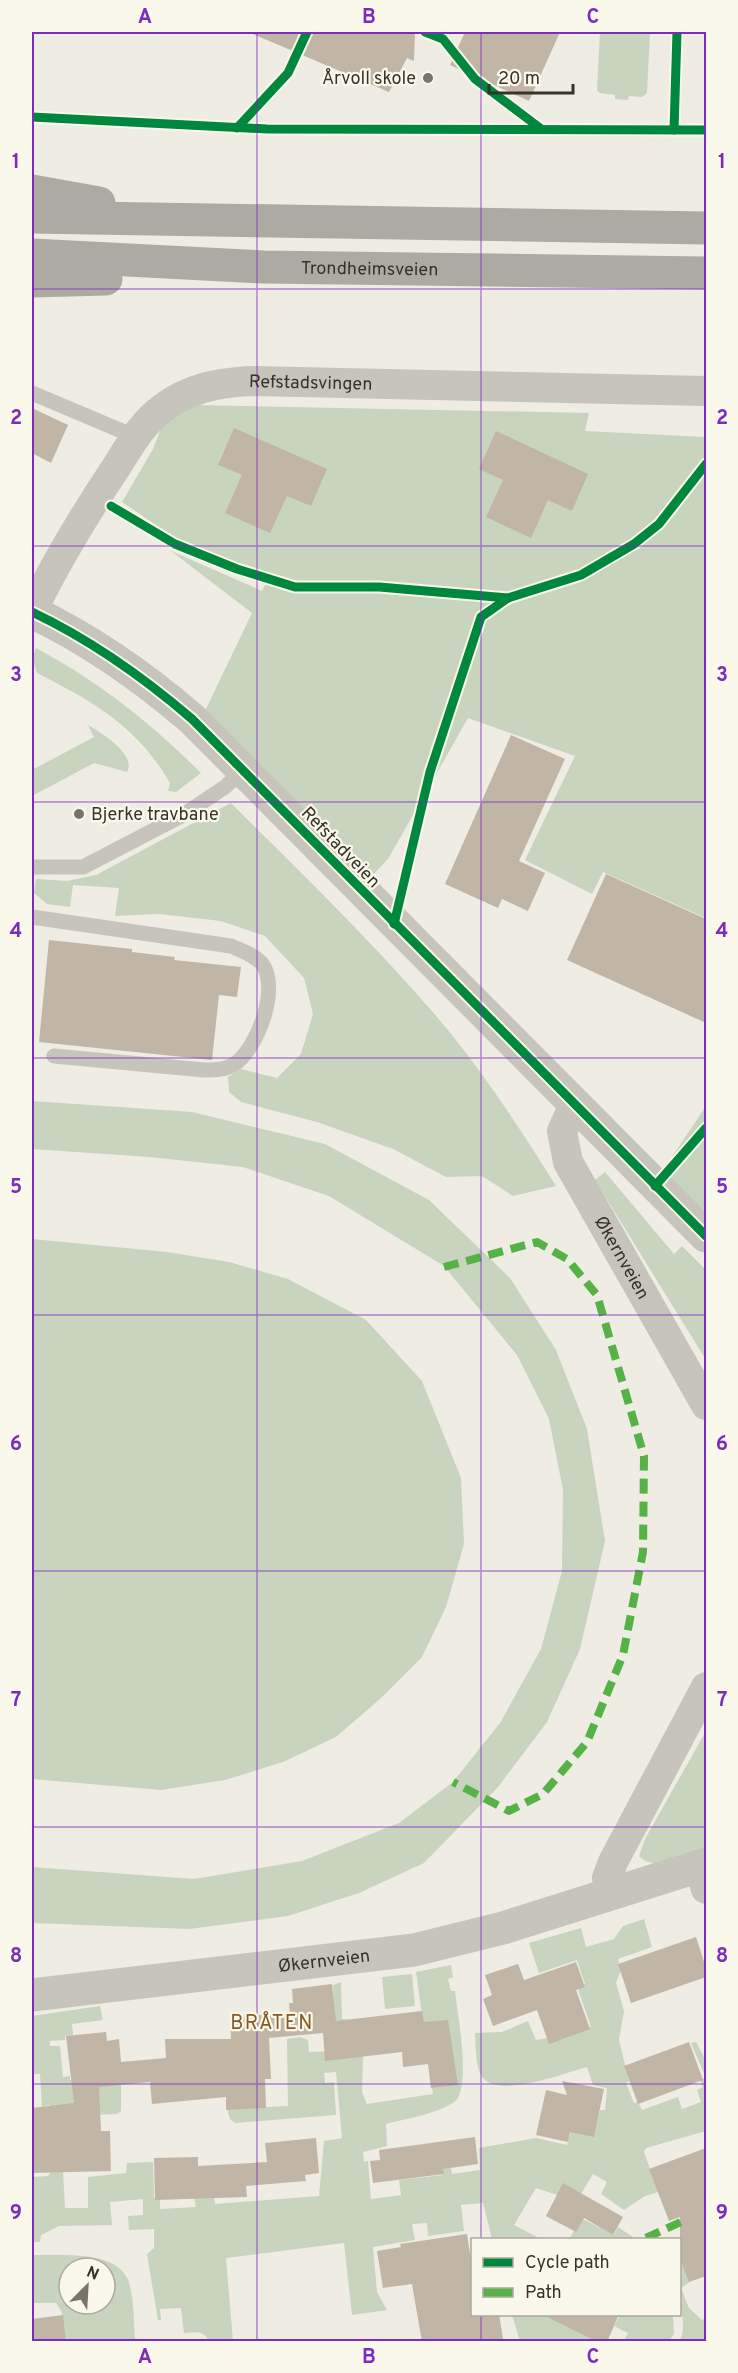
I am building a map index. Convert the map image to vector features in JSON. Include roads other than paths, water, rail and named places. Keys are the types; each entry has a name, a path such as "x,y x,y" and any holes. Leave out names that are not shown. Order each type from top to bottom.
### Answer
{"highway":[{"path":"32,191 235,220"},
{"path":"32,217 706,228"},
{"name":"Trondheimsveien","path":"32,255 263,267 706,273"},
{"path":"32,280 103,279 263,267"}],"street":[{"name":"Refstadsvingen","path":"32,612 93,502 136,437 149,420 172,402 200,388 222,383 706,392"},
{"name":"Refstadveien","path":"32,612 92,644 146,681 192,719 706,1236"},
{"name":"Økernveien","path":"574,1105 562,1131 568,1162 706,1405"},
{"path":"610,1893 607,1878 613,1862 706,1687"},
{"name":"Økernveien","path":"32,1995 414,1950 503,1928 610,1893 704,1873"}],"lane":[{"path":"32,393 136,437"},
{"path":"32,867 83,867 190,811 225,787 243,770"},
{"path":"32,917 231,946 248,953 261,963 269,977 270,995 248,1049 236,1063 223,1069 204,1070 54,1056"}],"place":[{"name":"Årvoll skole","path":"428,78"},
{"name":"Bjerke travbane","path":"79,814"}],"district":[{"name":"BRÅTEN","path":"272,2022"}]}
